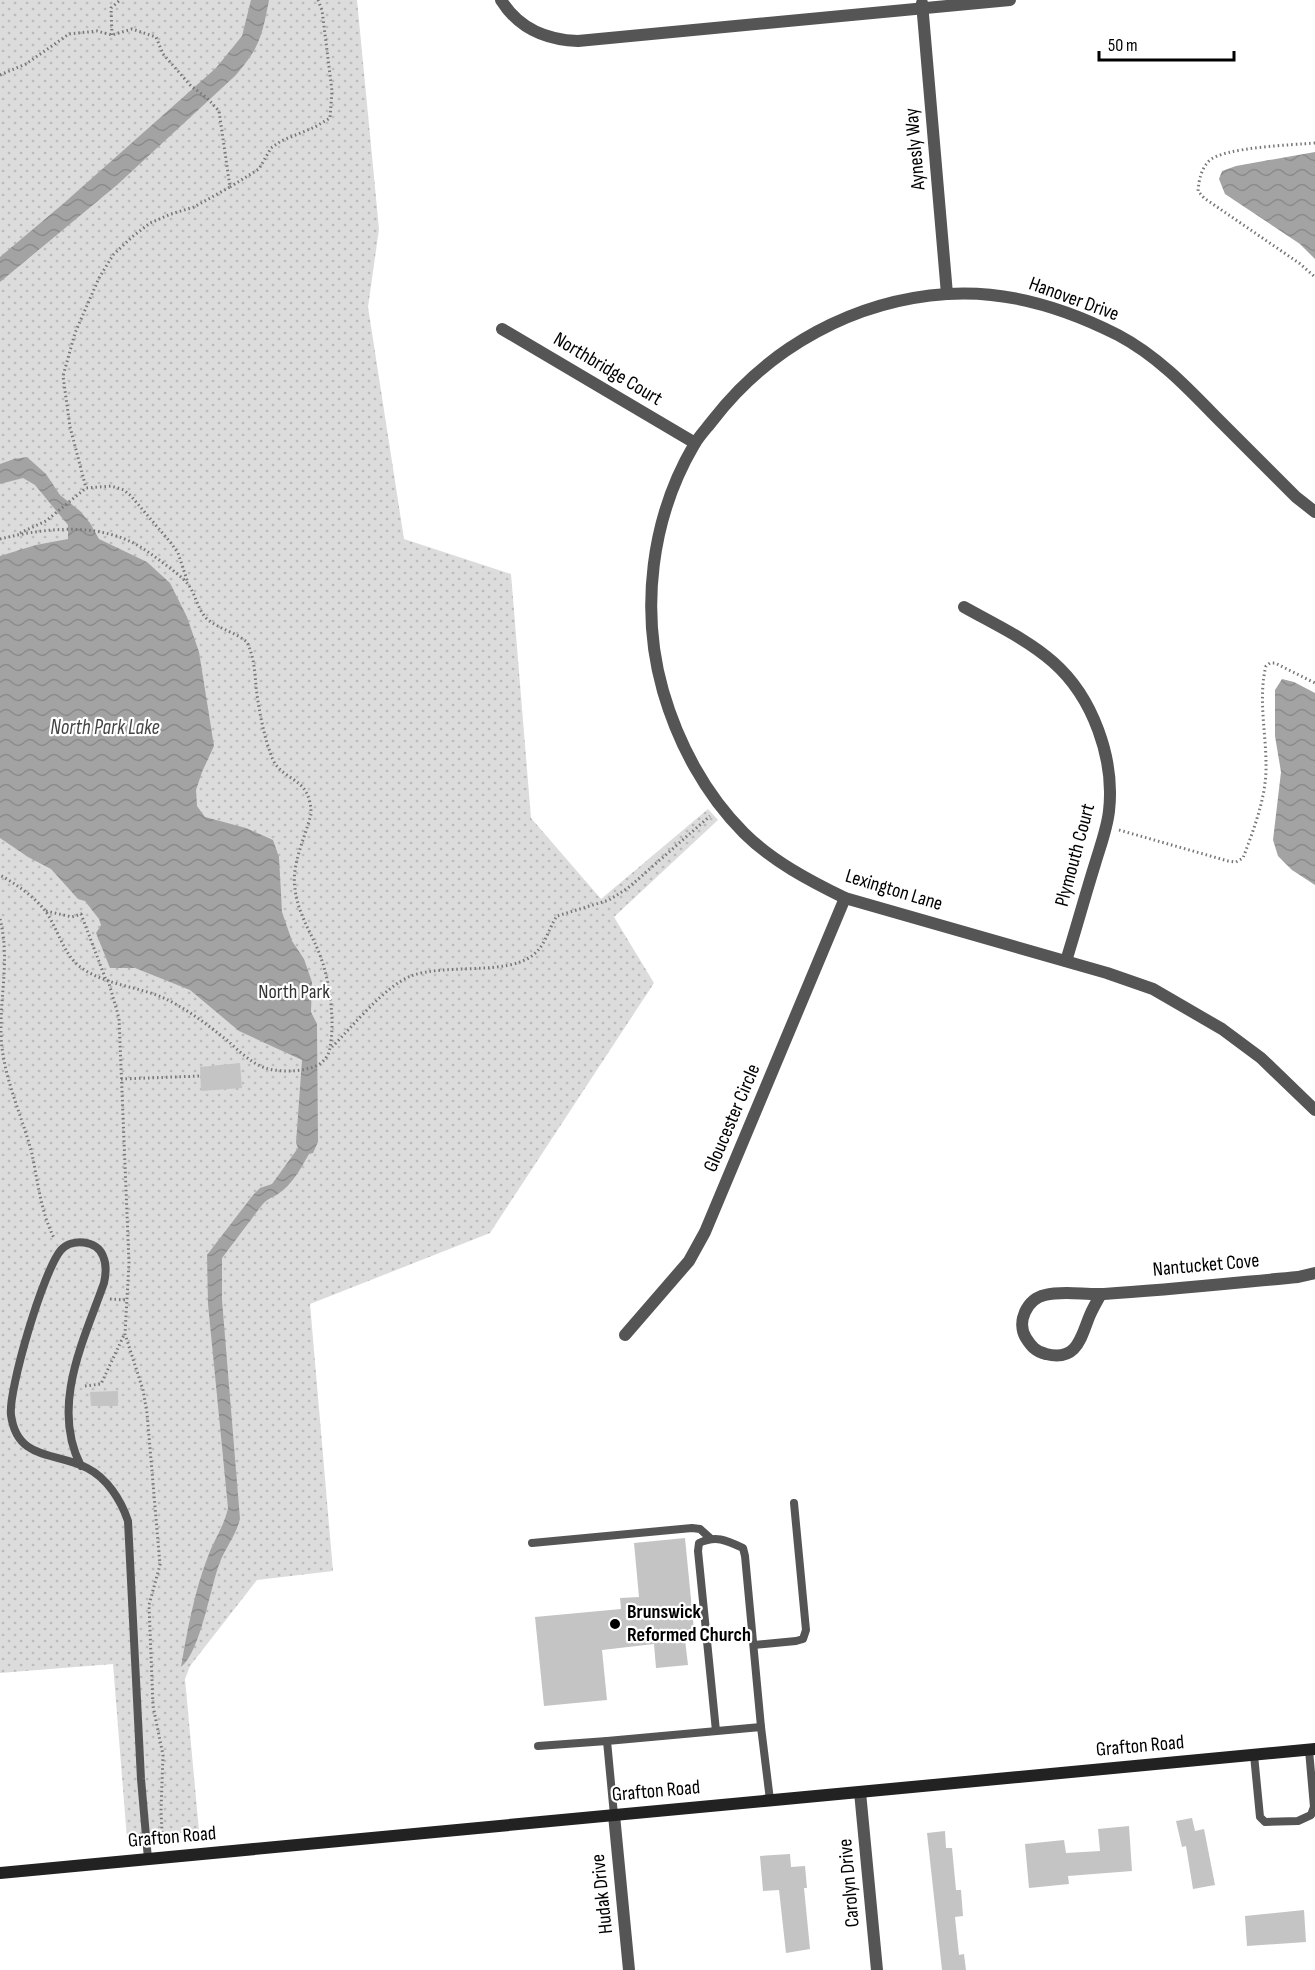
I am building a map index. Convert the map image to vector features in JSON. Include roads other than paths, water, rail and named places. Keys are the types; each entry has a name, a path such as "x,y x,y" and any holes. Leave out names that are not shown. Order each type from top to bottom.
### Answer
{"street":[{"path":"501,0 522,25 540,35 559,40 578,41 922,4 1010,0"},
{"name":"Aynesly Way","path":"922,4 947,294"},
{"name":"Hanover Drive","path":"695,443 746,382 773,359 808,336 842,319 879,306 947,294 983,295 1017,299 1066,313 1121,337 1180,380 1296,497 1315,512"},
{"name":"Northbridge Court","path":"502,329 695,443"},
{"name":"Lexington Lane","path":"695,443 677,479 664,514 656,553 651,591 656,667 679,739 720,807 746,835 778,861 845,898 1066,961 1153,989 1222,1029 1261,1058 1315,1110"},
{"name":"Plymouth Court","path":"964,606 1032,645 1056,664 1080,693 1096,726 1108,766 1110,797 1106,826 1066,961"},
{"name":"Gloucester Circle","path":"625,1335 689,1261 705,1232 845,898"},
{"name":"Nantucket Cove","path":"1101,1294 1075,1349 1062,1355 1045,1354 1033,1348 1023,1334 1023,1314 1030,1303 1043,1295 1101,1294 1298,1277 1315,1273"},
{"name":"Grafton Road","path":"0,1873 1312,1750"},
{"name":"Carolyn Drive","path":"860,1791 877,1970"},
{"name":"Hudak Drive","path":"614,1815 629,1970"}],"lane":[{"path":"81,1466 75,1455 68,1429 68,1408 81,1348 104,1283 105,1264 103,1254 97,1247 77,1242 69,1244 61,1251 36,1304 12,1390 11,1413 16,1433 22,1443 44,1456 81,1466 96,1474 109,1486 128,1521 141,1779 148,1859"},
{"path":"754,1645 803,1639 806,1630 794,1503"},
{"path":"532,1543 692,1528 700,1529 710,1538"},
{"path":"716,1731 698,1551 699,1543 710,1538 722,1539 743,1548 745,1556 770,1800"},
{"path":"538,1746 761,1727"},
{"path":"607,1741 614,1815"},
{"path":"1254,1755 1260,1817 1265,1822 1298,1821 1311,1815 1314,1807 1312,1750"}],"water":[{"path":"251,0 269,0 259,40 250,57 236,75 117,185 0,282 0,257 216,68 242,36"},
{"path":"1315,152 1315,259 1300,244 1225,194 1219,179 1222,171 1236,166"},
{"name":"North Park Lake","path":"27,457 46,474 60,495 80,511 99,539 147,562 170,583 187,617 199,652 214,746 196,790 197,806 205,817 246,828 273,840 279,857 282,912 292,941 304,959 312,982 311,1012 317,1024 318,1142 313,1153 309,1154 292,1181 264,1203 222,1258 222,1300 240,1519 216,1573 194,1647 181,1667 198,1585 228,1508 208,1304 207,1255 253,1195 260,1188 272,1184 298,1148 296,1143 302,1060 239,1031 190,990 135,968 110,968 96,933 101,925 99,919 85,901 78,899 51,869 0,838 0,556 36,545 68,539 68,525 35,485 23,478 0,484 0,464"},
{"path":"1282,679 1294,682 1315,693 1315,885 1292,870 1278,856 1273,840 1281,772 1275,736 1275,690"}],"place":[{"name":"Brunswick Reformed Church","path":"615,1624"}],"park label":[{"name":"North Park","path":"294,992"}]}
